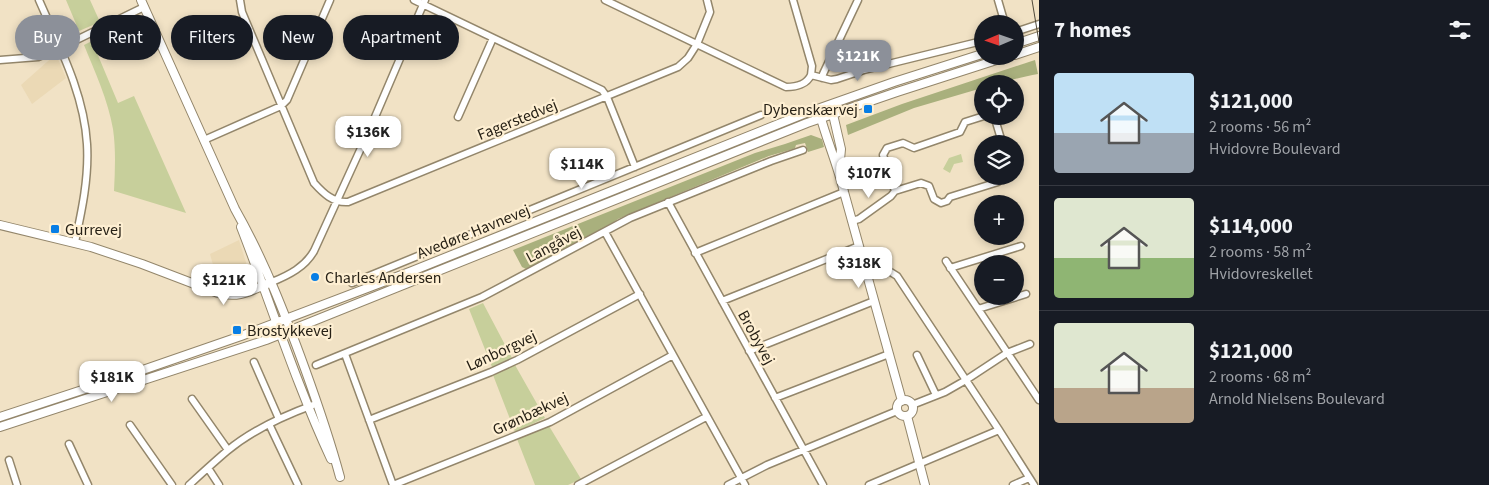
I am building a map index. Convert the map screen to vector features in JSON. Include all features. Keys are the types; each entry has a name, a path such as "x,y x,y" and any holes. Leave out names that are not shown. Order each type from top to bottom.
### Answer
{"street":[{"path":"39,0 46,15"},
{"path":"240,0 242,12 314,182 323,193 337,201"},
{"path":"204,140 282,106 287,100 330,0"},
{"path":"414,0 424,2 493,38 602,90 607,97 635,167"},
{"path":"605,0 786,87 795,87 810,78 812,66 793,0"},
{"name":"Fagerstedvej","path":"337,201 348,202 678,67 688,58 697,44 710,12 707,0"},
{"path":"822,78 858,0"},
{"path":"998,0 1003,15"},
{"path":"0,225 75,242 228,295 239,295 263,286 301,267 309,260 319,242 424,2"},
{"path":"80,37 142,3 235,209 309,406 341,481"},
{"path":"1024,29 1039,24"},
{"path":"1024,41 1039,36"},
{"path":"458,117 493,38"},
{"path":"811,74 837,80 864,70 974,43"},
{"path":"1024,51 1039,47"},
{"name":"Avedøre Havnevej","path":"0,417 188,355 421,267 831,103 974,57"},
{"path":"0,60 15,59"},
{"path":"65,60 76,88 87,144 84,196 75,242"},
{"name":"Avedøre Havnevej","path":"0,427 217,357 281,334 727,154 833,114 981,65"},
{"path":"831,103 841,149 839,172"},
{"path":"818,108 839,172 902,401"},
{"path":"352,283 761,115"},
{"path":"895,191 883,154 887,148 903,143 914,148 960,132 965,122 974,119"},
{"name":"Langåvej","path":"316,365 482,297 630,218 803,150"},
{"path":"852,221 859,219 883,203 895,191 921,182 929,186 934,199 941,203 947,201 950,196 988,185"},
{"path":"696,253 844,192"},
{"name":"Brobyvej","path":"668,202 823,485"},
{"path":"235,209 253,241 287,318 329,435 341,481"},
{"path":"605,232 745,485"},
{"path":"722,301 859,246"},
{"path":"950,268 1021,246"},
{"path":"881,258 889,271 897,276 1034,485"},
{"path":"946,261 1039,400"},
{"name":"Lønborgvej","path":"369,420 517,360 640,294"},
{"path":"978,309 1026,294"},
{"path":"749,351 874,301"},
{"path":"912,405 966,380 1007,352 1030,344"},
{"path":"345,354 393,485"},
{"path":"775,398 889,354"},
{"name":"Grønbækvej","path":"393,485 550,422 673,355"},
{"path":"917,355 936,395"},
{"path":"254,362 279,420"},
{"path":"192,399 228,450"},
{"path":"902,401 908,401 912,405 912,411 907,416 901,416 897,411 898,404 902,401"},
{"path":"189,485 228,450 269,424 317,403"},
{"path":"728,485 767,465 897,411"},
{"path":"907,416 925,485"},
{"path":"578,485 706,417"},
{"path":"269,424 298,485"},
{"path":"130,425 172,485"},
{"path":"869,485 999,430"},
{"path":"69,444 88,485"},
{"path":"9,460 17,485"},
{"path":"208,468 219,485"},
{"path":"1013,485 1029,478"}],"shaded area":[{"path":"49,60 58,60 66,78 32,104 21,85"},
{"path":"239,240 249,272 248,281 244,284 226,288 206,281 213,265 210,254"}],"green space":[{"path":"66,0 90,0 97,15 90,15 90,26 80,31 80,15 72,15"},
{"path":"90,42 90,59 84,45"},
{"path":"90,60 100,60 118,103 134,96 186,213 114,191 115,152 113,129 105,97"},
{"path":"1035,60 1038,74 1024,77 1024,75 990,75 1024,65"},
{"path":"974,80 974,90 914,108 848,135 846,125"},
{"path":"811,135 822,139 824,147 808,152 805,143 796,145 793,149 769,156 618,219 526,269 522,267 513,250 755,153"},
{"path":"961,154 963,162 954,164 950,173 943,169 949,158"},
{"path":"483,303 512,358 492,367 469,309"},
{"path":"515,365 545,418 515,432 493,375"},
{"path":"549,426 581,479 568,485 535,485 517,439"}],"tram line":[{"path":"1032,0 1039,42"}],"place":[{"name":"Dybenskærvej","path":"868,109"},
{"name":"Gurrevej","path":"55,229"},
{"name":"Charles Andersen","path":"315,277"},
{"name":"Brostykkevej","path":"237,330"}]}
